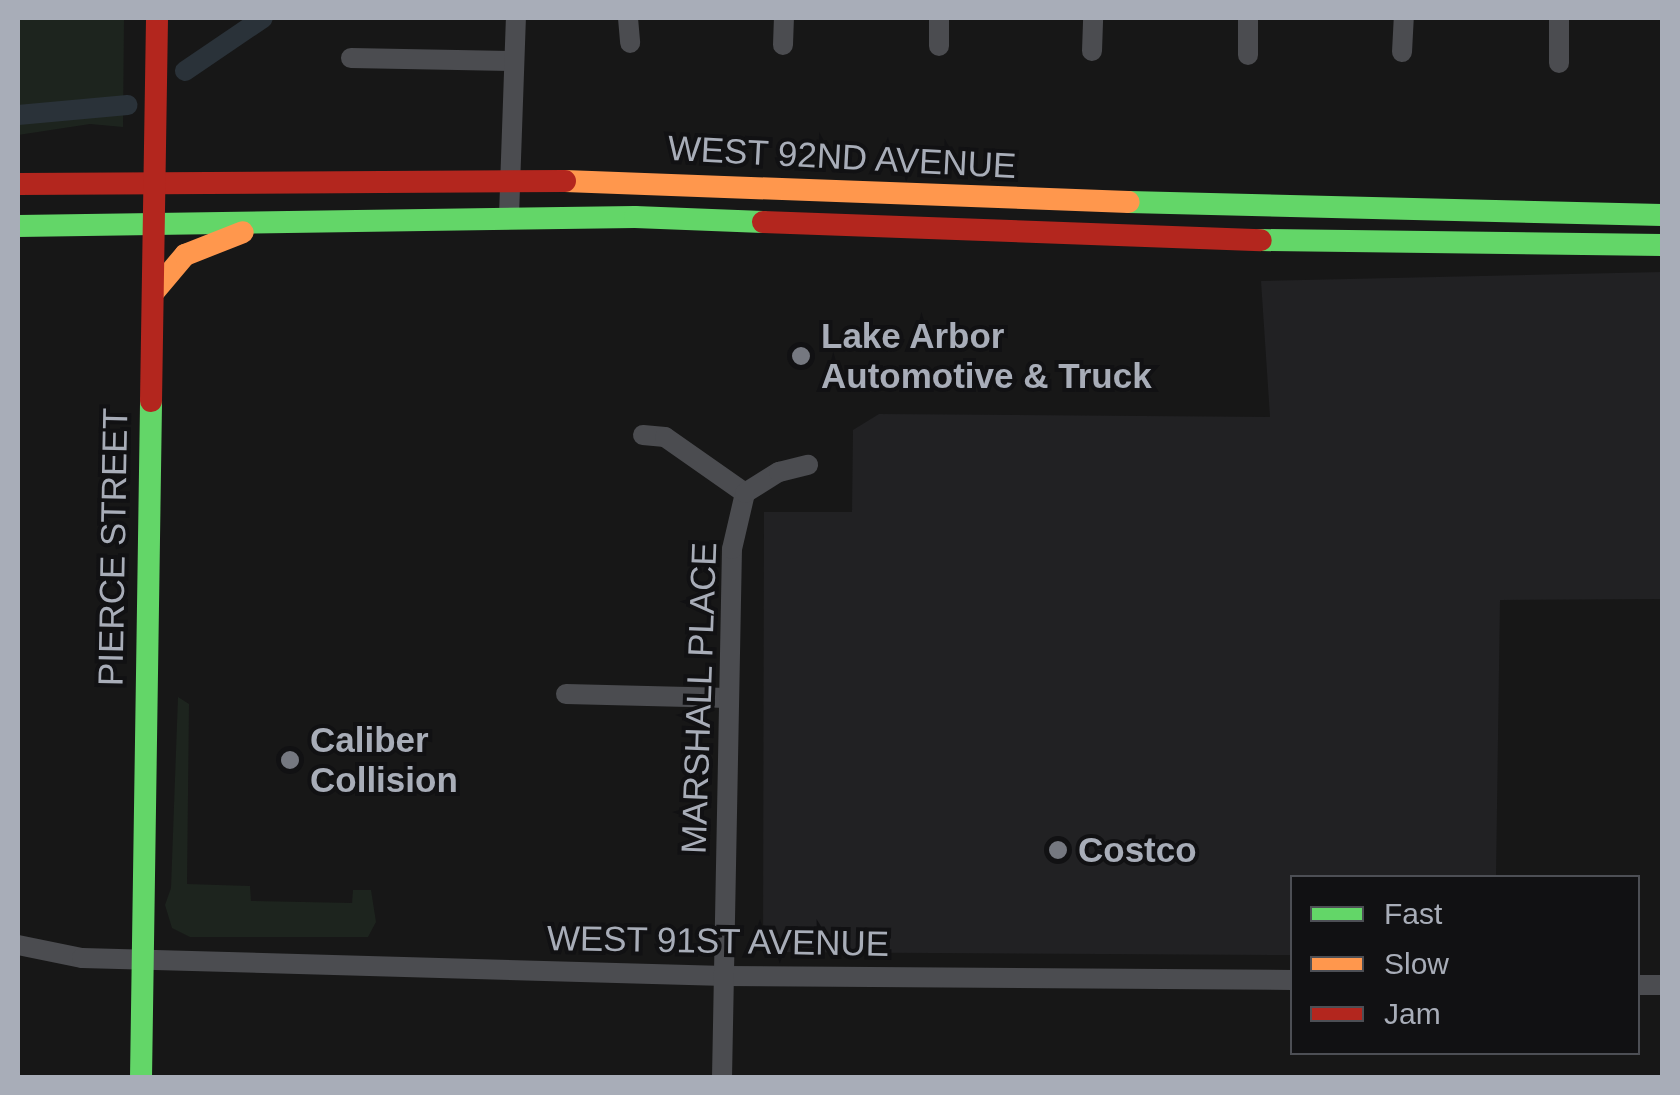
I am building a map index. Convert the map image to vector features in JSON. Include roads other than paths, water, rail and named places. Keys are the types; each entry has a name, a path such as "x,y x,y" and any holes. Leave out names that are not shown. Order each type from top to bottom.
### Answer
{"main road":[{"name":"PIERCE STREET","path":"140,1078 158,18"},
{"name":"WEST 92ND AVENUE","path":"18,184 510,180 891,196 1662,215"},
{"name":"WEST 92ND AVENUE","path":"18,226 508,216 1250,240 1662,245"},
{"path":"153,294 180,260 206,243 306,219"}],"street":[{"path":"508,216 516,18"},
{"path":"628,18 630,43"},
{"path":"783,44 784,18"},
{"path":"938,46 939,18"},
{"path":"1092,51 1093,18"},
{"path":"1248,18 1248,55"},
{"path":"1402,52 1404,18"},
{"path":"1558,62 1560,18"},
{"path":"351,58 512,61"},
{"path":"1662,199 1662,245"},
{"path":"643,435 665,438 745,493 779,472 808,465"},
{"name":"MARSHALL PLACE","path":"722,1078 732,548 745,493"},
{"path":"566,694 728,698"},
{"name":"WEST 91ST AVENUE","path":"18,945 82,958 725,976 1290,980"}],"waterway":[{"path":"185,71 263,18"},
{"path":"18,115 128,105"}],"place":[{"name":"Lake Arbor Automotive & Truck","path":"801,356"},
{"name":"Caliber Collision","path":"290,760"},
{"name":"Costco","path":"1058,850"}]}
